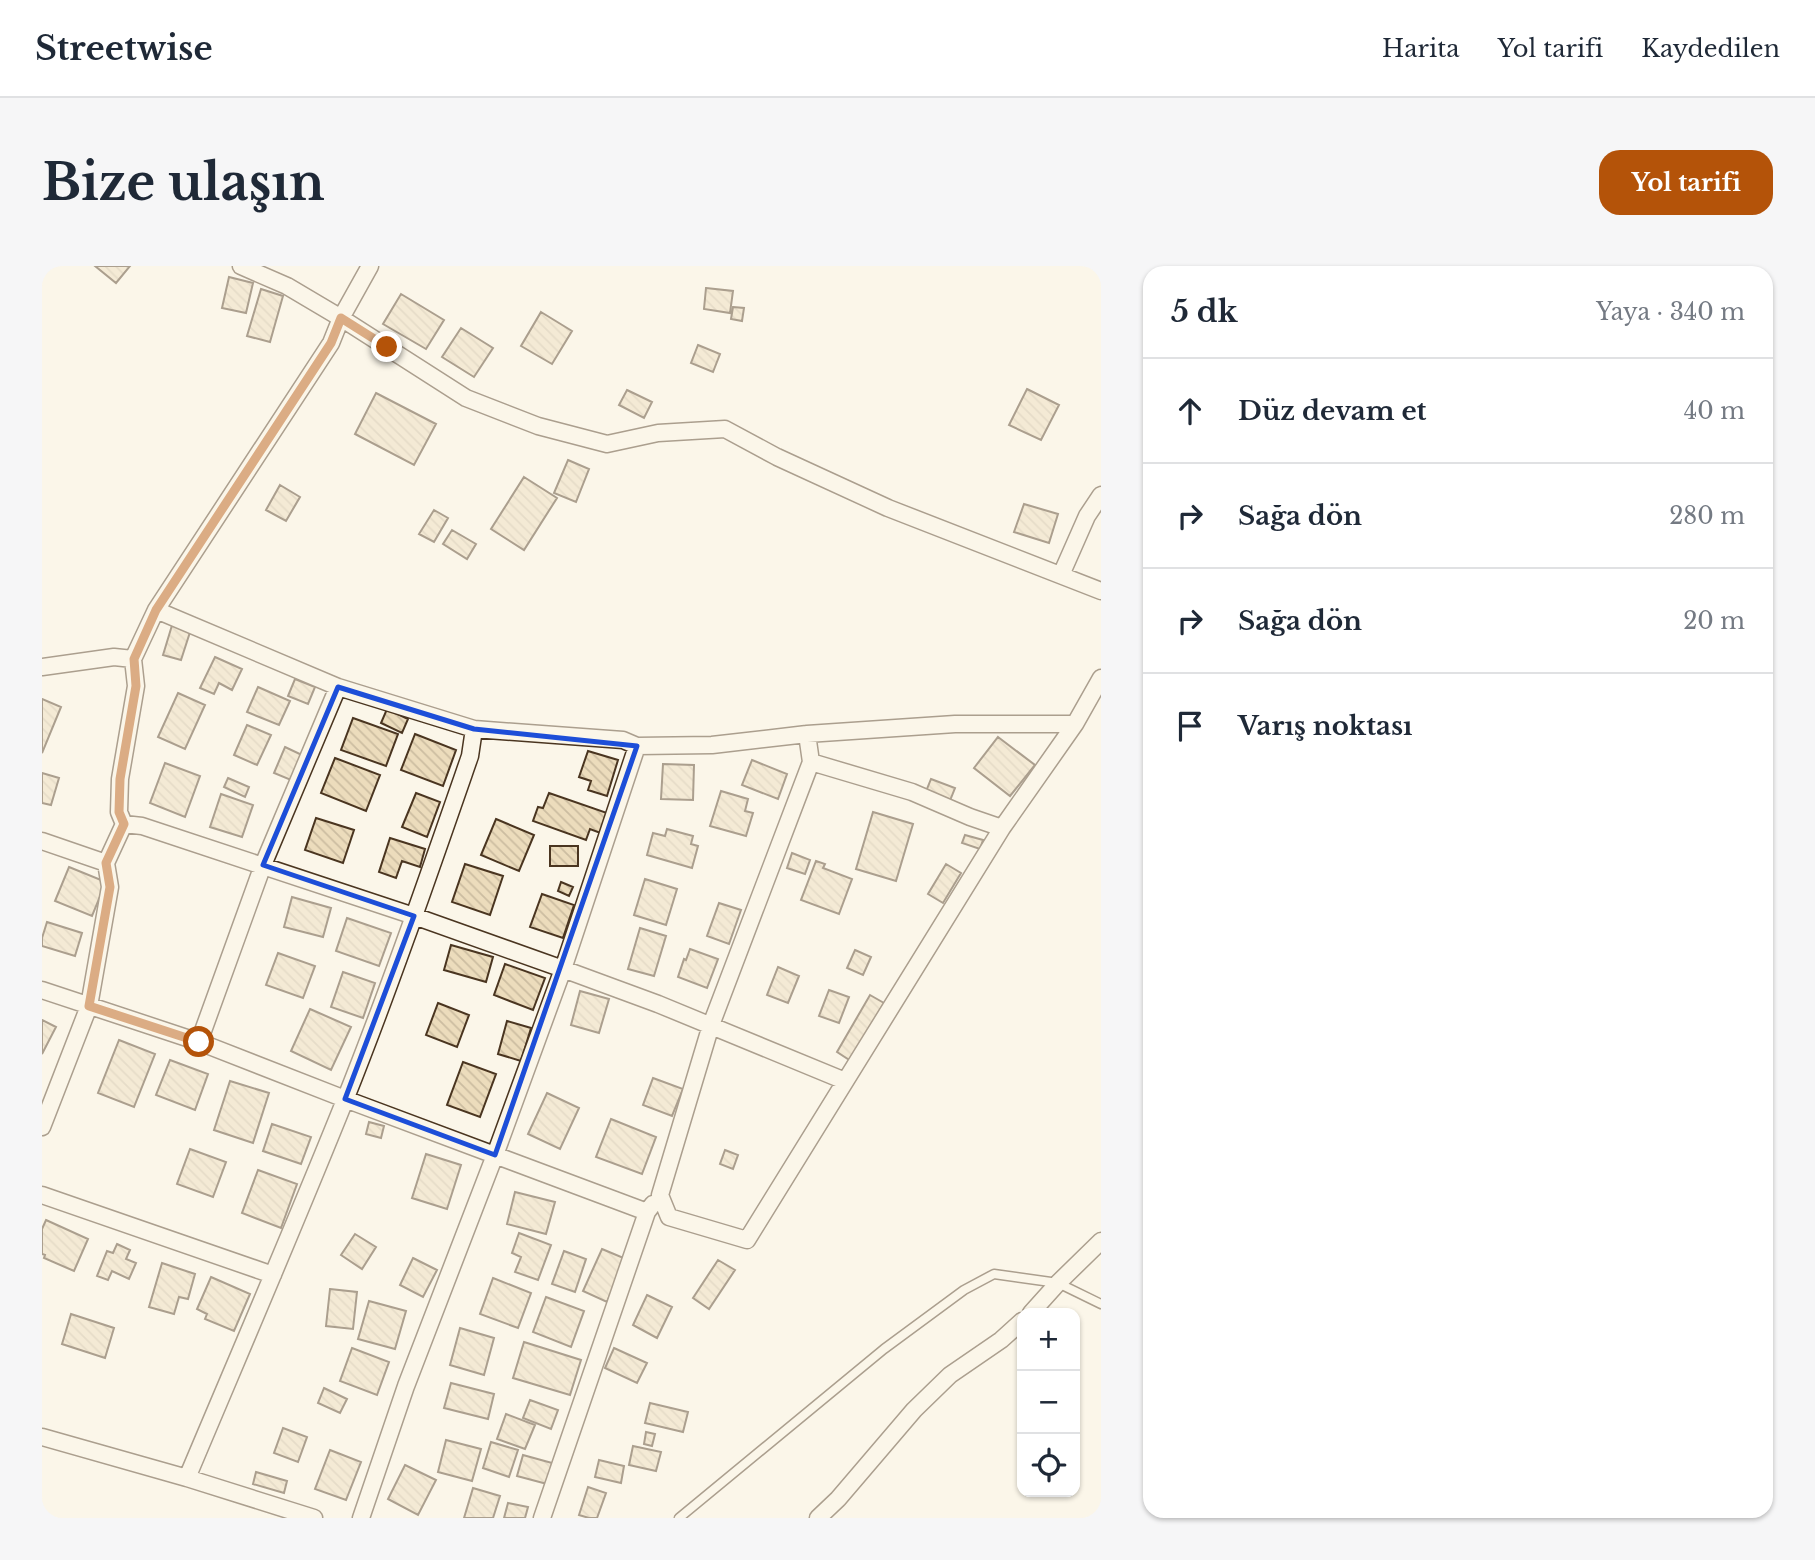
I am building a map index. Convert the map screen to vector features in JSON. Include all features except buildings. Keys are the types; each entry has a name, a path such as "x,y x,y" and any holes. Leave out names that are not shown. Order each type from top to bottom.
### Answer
{"street":[{"path":"241,266 287,286 467,398 538,426 607,444 658,433 725,429 777,457 888,508 1101,590"},
{"path":"42,1127 89,1006 110,887 106,863 124,824 119,812 120,779 136,686 134,659 156,610 331,343 341,318 370,266"},
{"path":"1061,575 1087,516 1101,495"},
{"path":"156,610 338,687 474,729 623,740 637,746 712,745 807,734 955,724 1075,724"},
{"path":"42,667 114,657 134,659"},
{"path":"660,1195 669,1217 747,1240 1002,828 1075,724 1101,678"},
{"path":"199,1042 263,865 338,687"},
{"path":"187,1478 345,1099 414,916 470,756 474,729"},
{"path":"542,1518 647,1212 660,1195 711,1025 811,762 807,734"},
{"path":"361,1518 406,1386 563,969 637,746"},
{"path":"811,762 912,792 1002,828"},
{"path":"124,824 142,826 263,865 563,969 711,1025 845,1081"},
{"path":"42,841 106,863"},
{"path":"42,990 199,1042 647,1212"},
{"path":"42,1195 273,1275"},
{"path":"1036,1308 1101,1241"},
{"path":"818,1518 838,1499 914,1410 950,1375 1001,1340 1017,1326"},
{"path":"42,1437 314,1518"}],"lane":[{"path":"679,1518 874,1358 964,1290 994,1274 1058,1283 1101,1304"}],"highlighted area":[{"path":"338,687 474,729 637,746 495,1155 345,1099 414,916 263,865"}],"route":[{"path":"199,1042 89,1006 110,887 106,863 124,824 119,812 120,779 136,686 134,659 156,610 331,343 341,318 387,347"}]}
